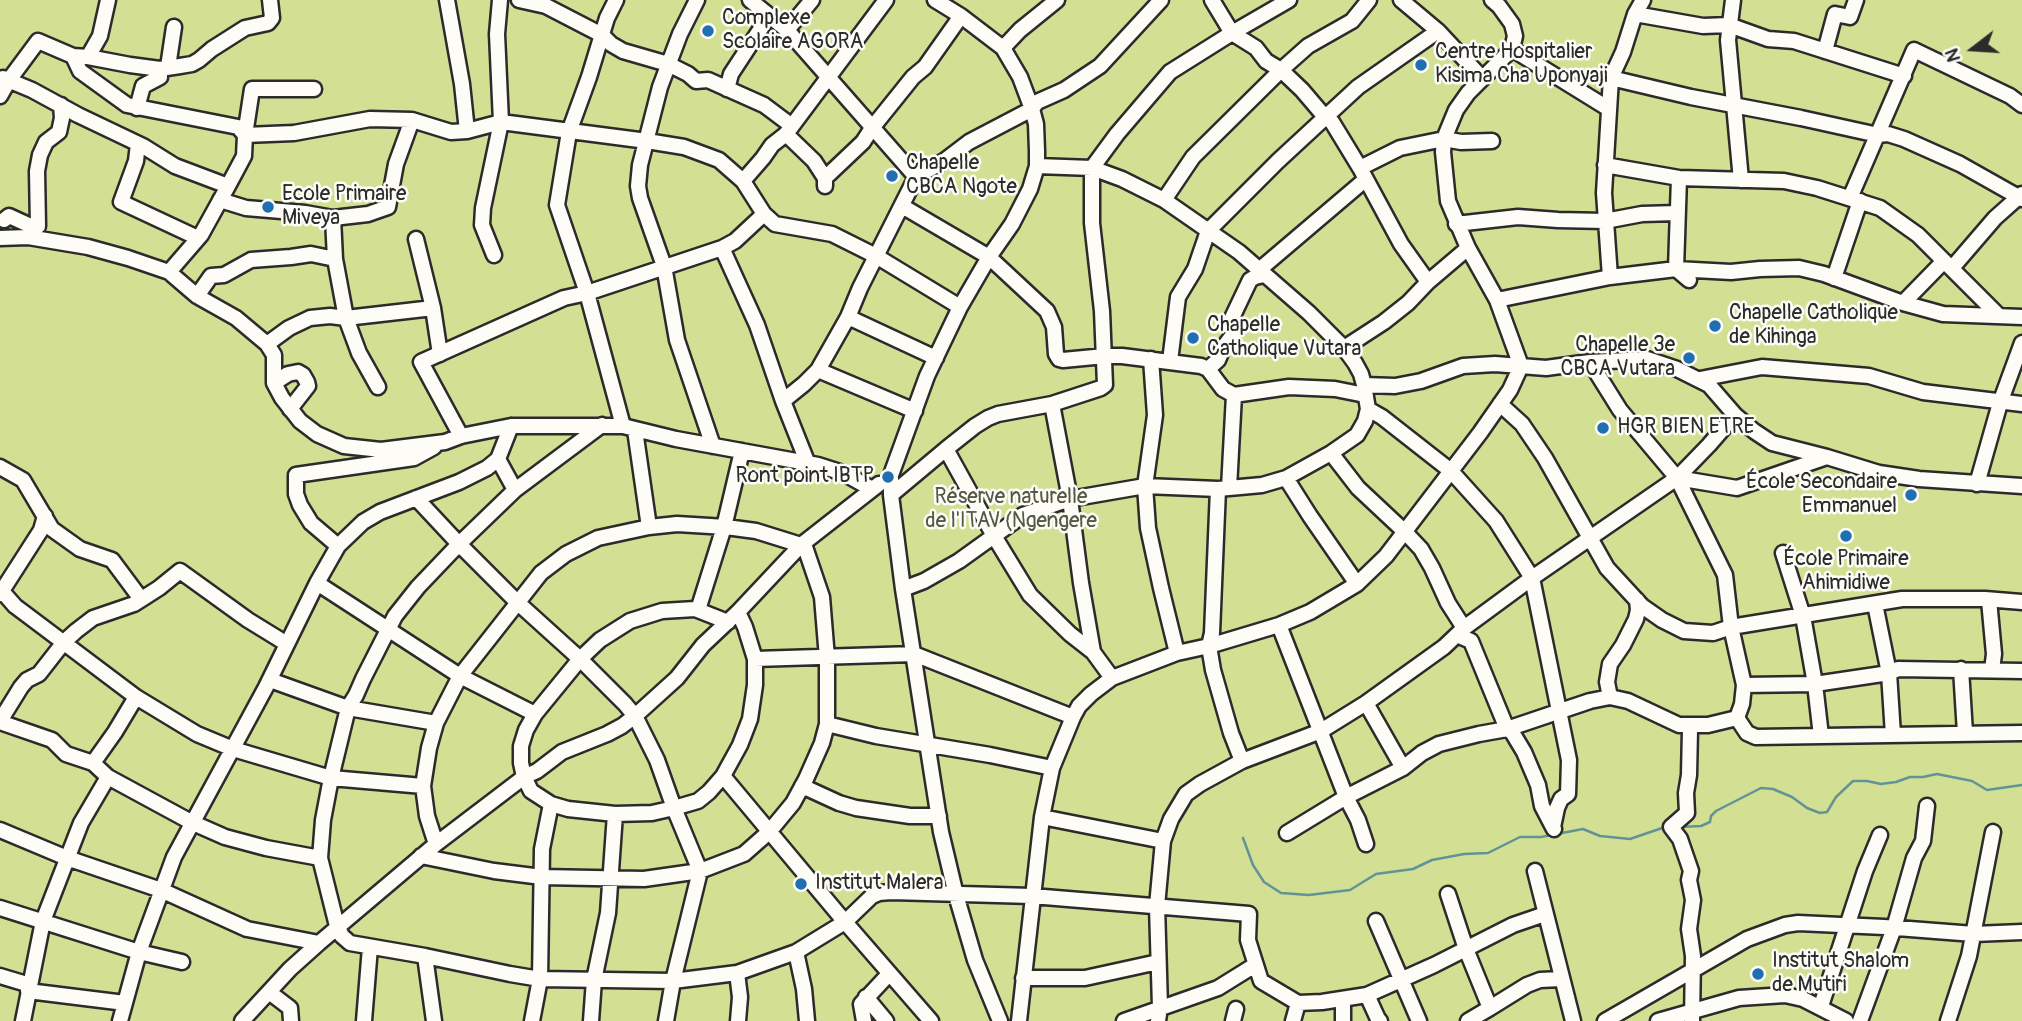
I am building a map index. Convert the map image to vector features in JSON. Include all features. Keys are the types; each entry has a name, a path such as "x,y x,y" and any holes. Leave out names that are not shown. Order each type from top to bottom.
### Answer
{"street":[{"path":"89,57 100,36 108,0"},
{"path":"0,96 4,79 38,41 73,56 130,65 164,68 192,64 245,28 268,23 272,18 270,0"},
{"path":"447,0 462,84 467,131"},
{"path":"494,255 482,225 482,208 501,122 497,34 500,0"},
{"path":"519,0 547,3 602,35 623,51 668,64 696,81 708,80 764,105 814,161 825,182 863,142 913,77 925,67 961,16"},
{"path":"616,0 607,18 590,78 569,132 557,205 629,428 649,527"},
{"path":"697,0 680,34 660,87 639,178 640,198 664,266 677,340 713,446"},
{"path":"752,0 787,30 916,177"},
{"path":"787,30 812,0"},
{"path":"743,181 772,145 789,130 886,0"},
{"path":"935,0 951,4 961,16 1003,48 1020,77 1035,124 1037,166 1030,189 1012,224 960,307 927,376 891,475 891,495 904,589 939,816 956,895 975,960 1000,1021"},
{"path":"1003,48 1020,30 1057,0"},
{"path":"783,401 818,370 848,317 916,177 1100,66 1161,0"},
{"path":"1212,0 1232,33 1256,48 1266,61 1281,70 1332,122 1401,244 1428,282"},
{"path":"891,495 988,418 1010,411 1052,404 1105,385 1105,356 1092,223 1092,168 1170,72 1289,0"},
{"path":"1164,200 1193,157 1281,70 1308,46 1352,20 1369,0"},
{"path":"1401,0 1438,31 1482,78"},
{"path":"1019,1021 1042,817 1052,768 1073,717 1091,694 1112,678 1177,653 1279,625 1310,612 1357,584 1387,556 1510,390 1521,366 1497,300 1468,248 1448,201 1443,152 1444,139 1456,110 1482,78 1512,50 1515,36 1512,24 1492,0"},
{"path":"1610,277 1605,221 1605,165 1611,78 1643,0"},
{"path":"1733,0 1728,40 1741,180"},
{"path":"1825,51 1835,14 1850,17 1856,0"},
{"path":"1635,14 1703,26 1729,25 1768,39 1794,41 1904,76"},
{"path":"727,89 731,74 769,16"},
{"path":"137,108 143,86 160,77 174,27"},
{"path":"1170,361 1178,298 1195,269 1208,231 1278,160 1358,87 1438,31"},
{"path":"1512,50 1609,109"},
{"path":"1834,278 1855,200 1878,135 1914,50 2010,96 2022,105"},
{"path":"73,56 80,71 116,98 137,108 238,127 245,135"},
{"path":"1611,78 1691,97 1878,135 1896,136 1931,150 2021,196 1903,303"},
{"path":"4,79 32,90 175,166 228,186"},
{"path":"169,272 198,238 244,156 252,89 314,89"},
{"path":"2,218 9,216 33,227 38,226 37,171 40,155 47,142 59,132 61,105"},
{"path":"245,135 294,133 370,119 412,120 452,132 501,122 684,148 719,160 743,181 775,224 832,234 876,256 960,307"},
{"path":"220,200 246,208 333,218 368,214 388,207 396,164 412,120"},
{"path":"1209,369 1218,360 1235,330 1231,320 1250,280 1363,173 1399,148 1444,139 1461,142 1492,141"},
{"path":"138,144 136,160 121,202 198,238"},
{"path":"1605,165 1679,178 1784,181 1880,208 1919,235 1998,315"},
{"path":"904,589 959,561 1024,515 1070,499 1145,486 1223,489 1262,485 1286,478 1331,453 1357,435 1365,421 1362,374 1344,348 1309,313 1239,252 1164,200 1122,178 1092,168 1037,166"},
{"path":"1676,269 1679,178"},
{"path":"902,206 989,257 1050,314 1059,359 1105,356 1201,366 1209,369 1223,389 1234,395 1289,387 1327,388 1365,396 1463,366 1546,368 1647,359 1677,369 1709,385 1735,415 1772,443 1879,473 2022,486"},
{"path":"1457,225 1518,217 1605,221 1642,214 1677,213"},
{"path":"461,436 421,362 564,298 587,293 722,248 735,241 765,214"},
{"path":"2,218 28,236"},
{"path":"333,218 335,259 346,318 359,353 378,387"},
{"path":"0,238 28,236 101,251 169,272 197,296 236,318 267,344 274,355 274,383 290,409 313,431 344,446 381,450 445,442"},
{"path":"416,239 433,308 440,354"},
{"path":"722,248 757,325 808,464"},
{"path":"1344,348 1408,303 1468,248"},
{"path":"197,296 211,276 224,275 251,260 311,254 335,259"},
{"path":"1497,300 1610,277 1676,269 1731,272 1799,268 1943,314 2022,317"},
{"path":"1676,269 1689,280"},
{"path":"267,344 289,328 310,318 346,318 433,308"},
{"path":"848,317 936,359"},
{"path":"1977,484 2000,403 2022,343"},
{"path":"1151,359 1155,415 1145,486 1148,528 1177,653"},
{"path":"1590,362 1620,410 1677,478 1725,575 1731,627 1744,685 1737,718"},
{"path":"1700,379 1762,367 1869,376 1923,392 2022,404"},
{"path":"818,370 915,411"},
{"path":"274,383 288,374 298,372 303,375 308,386 290,409"},
{"path":"1234,395 1209,646 1227,720 1242,761"},
{"path":"1331,453 1358,488 1421,549 1460,631 1471,641 1507,729 1512,732 1524,752 1538,785 1542,806 1554,829 1556,808 1568,794 1569,760 1532,578 1496,521 1451,471 1382,417 1365,396"},
{"path":"1052,404 1070,499 1093,652"},
{"path":"1500,404 1521,424 1545,458 1607,568 1637,600 1662,620 1684,631 1713,633 1731,627 1902,600 2022,602"},
{"path":"1159,1014 1157,906 1163,841 1171,819 1186,794 1242,761 1321,730 1366,703 1444,647 1460,631 1532,578 1677,478 1735,415"},
{"path":"601,425 515,490 459,544 411,597 395,616 348,708 323,820 320,858 337,926 342,936 350,943 540,979 673,981 737,973 796,952 845,922 872,896 879,893 1032,896 1249,914 1248,940 1261,981 1298,1003 1367,995 1513,925 1545,914"},
{"path":"338,546 311,523 300,505 296,494 296,475 414,458 461,436 511,426 601,425 629,428 818,464 843,473 872,489"},
{"path":"120,1021 139,953 174,857 270,680 338,546 363,522 380,512 459,482 487,468 498,459 511,426"},
{"path":"946,449 1030,595 1093,652 1112,678"},
{"path":"698,610 724,527 743,451"},
{"path":"1677,478 1737,488 1827,457"},
{"path":"498,459 515,490"},
{"path":"0,467 23,480 52,529 80,549 112,560 141,599"},
{"path":"242,1021 318,943 436,844 524,777 537,771 562,752 607,734 635,716 677,678 703,645 802,544 891,475"},
{"path":"1286,478 1357,584"},
{"path":"416,498 459,544 625,704 635,716 657,760 700,870 666,1021"},
{"path":"44,516 41,530 1,592 15,606 136,696 197,734 233,749 331,778 424,786"},
{"path":"436,844 427,816 424,786 429,748 436,723 460,676 541,573 566,554 598,538 649,527 677,524 724,527 756,531 802,544"},
{"path":"421,856 494,872 542,877 644,880 700,870 744,854 769,832 793,803 827,724 827,657 822,597 802,544"},
{"path":"1783,553 1803,616 1821,736"},
{"path":"287,644 248,620 180,571 134,604 93,618 64,642 39,674 27,680 21,687 0,721 52,740 66,754 93,763 108,777 191,822 235,840 320,858"},
{"path":"317,583 460,676 535,714"},
{"path":"1610,697 1607,682 1610,664 1633,626 1638,610 1637,600"},
{"path":"1989,600 1994,654 1992,670"},
{"path":"1875,604 1889,673 1893,735"},
{"path":"698,610 733,617 745,627 755,659 755,685 750,719 723,776 709,792 698,801 674,808 652,813 615,814 578,811 551,804 531,792 521,762 521,746 526,730 535,714 580,659 600,640 630,621 662,611 698,610"},
{"path":"1279,625 1366,844"},
{"path":"755,659 914,654 1073,717"},
{"path":"1744,685 1815,684 1889,673 1898,669 2022,671"},
{"path":"1961,669 1965,733"},
{"path":"270,680 348,708 436,723"},
{"path":"93,763 136,696"},
{"path":"1287,833 1346,797 1403,768 1439,744 1507,729 1610,697 1628,701 1679,725 1708,725 1737,718"},
{"path":"1366,703 1403,768"},
{"path":"1737,718 1747,733 1756,737 2022,733"},
{"path":"827,724 1052,768"},
{"path":"1686,725 1690,730 1687,813 1671,827 1680,839 1691,871 1689,880 1693,900 1689,929 1693,956 1693,1016"},
{"path":"723,776 931,1021"},
{"path":"23,1021 43,921 90,805 108,777"},
{"path":"802,786 856,808 910,816 939,816"},
{"path":"532,1021 540,979 542,849 551,804"},
{"path":"1860,1021 1894,928 1914,858 1923,841 1927,806"},
{"path":"591,1021 594,980 608,913 615,814"},
{"path":"1042,817 1163,841"},
{"path":"0,830 67,858 161,890 247,929 318,943"},
{"path":"1948,1021 1974,934 1993,832"},
{"path":"1821,1006 1865,871 1880,835"},
{"path":"1535,871 1573,1021"},
{"path":"1448,894 1466,949 1490,1008"},
{"path":"0,908 139,953 182,962"},
{"path":"1376,922 1419,1021"},
{"path":"1605,1021 1747,939 1785,925 1798,923 1974,934 2022,932"},
{"path":"364,1021 370,947"},
{"path":"796,952 807,1021"},
{"path":"425,956 434,1021"},
{"path":"1023,978 1085,978 1158,962"},
{"path":"1124,1021 1159,1014 1218,988 1255,965"},
{"path":"737,973 740,997 738,1021"},
{"path":"864,1021 861,1004 889,974"},
{"path":"0,976 29,988 125,1003"},
{"path":"1468,1021 1527,985 1540,980 1561,979"},
{"path":"269,992 290,1008 291,1021"},
{"path":"1367,995 1380,1021"},
{"path":"1658,1021 1693,1016 1739,998 1785,995 1821,1006 1846,1021"},
{"path":"866,997 886,1021"},
{"path":"1343,999 1343,1021"},
{"path":"1293,1021 1298,1003"}],"green space":[{"name":"Réserve naturelle de l'ITAV (Ngengere","path":"0,0 2022,0 2022,1021 0,1021"}],"waterway":[{"path":"1679,827 1701,826 1710,822 1716,811 1761,788 1773,789 1792,797 1807,808 1820,813 1827,812 1836,797 1853,781 1881,784 1937,774 1972,781 1987,790 2022,785"},
{"path":"1243,838 1253,865 1264,882 1281,893 1309,895 1350,890 1376,874 1413,869 1432,860 1488,853 1520,837 1541,837 1583,829 1600,836 1630,839 1665,827"}],"place":[{"name":"Complexe Scolaire AGORA","path":"708,31"},
{"name":"Centre Hospitalier Kisima Cha Uponyaji","path":"1421,65"},
{"name":"Chapelle CBCA Ngote","path":"892,176"},
{"name":"Ecole Primaire Miveya","path":"268,207"},
{"name":"Chapelle Catholique de Kihinga","path":"1715,326"},
{"name":"Chapelle Catholique Vutara","path":"1193,338"},
{"name":"Chapelle 3e CBCA Vutara","path":"1689,358"},
{"name":"HGR BIEN ETRE","path":"1603,428"},
{"name":"Ront point IBTP","path":"888,477"},
{"name":"École Secondaire Emmanuel","path":"1911,495"},
{"name":"École Primaire Ahimidiwe","path":"1846,536"},
{"name":"Institut Malera","path":"801,884"},
{"name":"Institut Shalom de Mutiri","path":"1758,974"}]}
